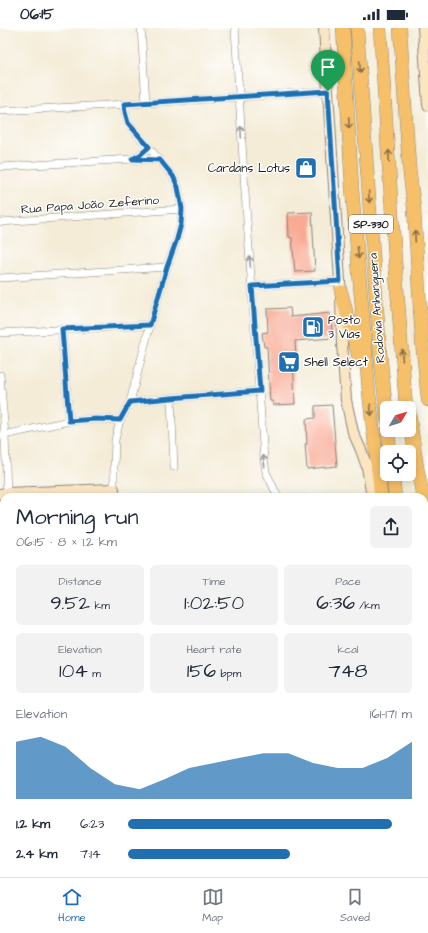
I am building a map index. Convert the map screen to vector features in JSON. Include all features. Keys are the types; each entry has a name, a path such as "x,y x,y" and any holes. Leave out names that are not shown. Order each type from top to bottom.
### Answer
{"highway":[{"path":"343,28 352,188 369,393 381,493"},
{"name":"Rodovia Anhanguera","path":"357,28 380,352 385,401"},
{"name":"Rodovia Anhanguera","path":"380,28 395,260 406,401"},
{"path":"384,78 385,28"},
{"path":"400,28 408,158 414,208 422,341 428,400"},
{"path":"340,286 369,393"},
{"path":"409,437 415,493"},
{"path":"413,437 422,493"},
{"path":"393,481 394,493"}],"street":[{"path":"141,28 146,103"},
{"path":"235,28 264,458 266,472 276,493"},
{"path":"324,28 346,400 353,432 367,467 371,493"},
{"path":"423,28 428,105"},
{"path":"0,111 328,91"},
{"path":"114,493 115,440 120,420 130,402 150,325 177,239 181,224 182,209 178,187 173,176 128,123 124,104"},
{"path":"132,159 140,155 149,147"},
{"path":"0,167 132,159 160,160"},
{"name":"Rua Papa João Zeferino","path":"0,222 182,209"},
{"path":"0,278 167,267"},
{"path":"252,286 340,286"},
{"path":"0,333 150,325"},
{"path":"62,329 69,421"},
{"path":"0,375 4,493"},
{"path":"130,402 260,391"},
{"path":"171,398 174,467"},
{"path":"3,436 69,421 96,419 120,420"}],"building":[{"path":"312,212 315,271 295,272 292,238 289,237 288,213"},
{"path":"290,308 291,317 330,313 333,338 295,341 296,356 293,356 295,404 273,405 272,401 270,401 267,347 264,347 262,333 268,332 267,309"},
{"path":"332,405 337,466 307,469 305,444 307,444 306,419 315,418 315,406"}],"place":[{"name":"Cardans Lotus","path":"306,168"},
{"name":"Posto 3 Vias","path":"313,327"},
{"name":"Shell Select","path":"289,362"}],"route":[{"path":"328,91 340,281 252,286 260,391 130,402 120,420 96,419 69,421 62,329 150,325 181,224 182,209 178,187 167,168 160,160 132,159 140,155 149,147 128,123 124,104 328,91"}]}
